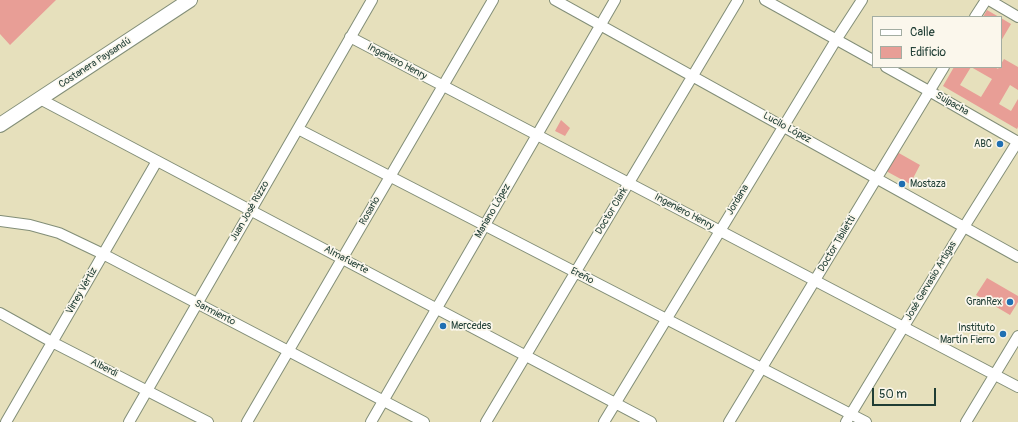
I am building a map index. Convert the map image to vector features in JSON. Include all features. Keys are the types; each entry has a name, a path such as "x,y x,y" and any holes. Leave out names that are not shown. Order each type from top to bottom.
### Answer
{"main road":[{"name":"Costanera Paysandú","path":"0,125 190,0"}],"street":[{"name":"Juan José Rizzo","path":"129,422 372,0"},
{"name":"Rosario","path":"247,422 493,0"},
{"name":"Lucilo López","path":"555,0 1018,257"},
{"name":"Mariano López","path":"371,422 615,0"},
{"name":"Doctor Clark","path":"486,422 738,0"},
{"path":"765,0 872,59"},
{"name":"Jordana","path":"604,422 783,126 862,0"},
{"path":"976,16 986,0"},
{"path":"989,0 1018,17"},
{"name":"Ingeniero Henry","path":"350,37 1018,387"},
{"name":"Suipacha","path":"888,68 1018,142"},
{"name":"Doctor Tibiletti","path":"730,422 943,68"},
{"name":"Almafuerte","path":"40,99 652,422"},
{"name":"Ereño","path":"298,129 762,368 848,418 866,422"},
{"name":"José Gervasio Artigas","path":"848,418 964,227 1018,142"},
{"name":"Virrey Vértiz","path":"6,422 157,160"},
{"name":"Sarmiento","path":"0,221 30,225 59,233 103,254 424,422"},
{"name":"Alberdi","path":"0,313 52,342 208,422"},
{"path":"966,422 1018,336"}],"building":[{"path":"0,0 56,0 10,45 0,34"},
{"path":"987,10 997,16 984,16"},
{"path":"1002,19 1011,24 1002,39"},
{"path":"1004,59 1018,67 1018,90 1010,85 999,104 1011,111 1018,99 1017,129 943,86 953,68 970,68 960,85 981,97 992,79 973,68 1002,68 1002,62"},
{"path":"561,120 570,128 565,136 555,131"},
{"path":"897,152 920,165 910,184 886,171"},
{"path":"987,278 1018,296 1018,302 1010,315 976,295"}],"place":[{"name":"ABC","path":"1000,144"},
{"name":"Mostaza","path":"902,184"},
{"name":"GranRex","path":"1010,302"},
{"name":"Mercedes","path":"443,326"},
{"name":"Instituto Martín Fierro","path":"1003,334"}]}
